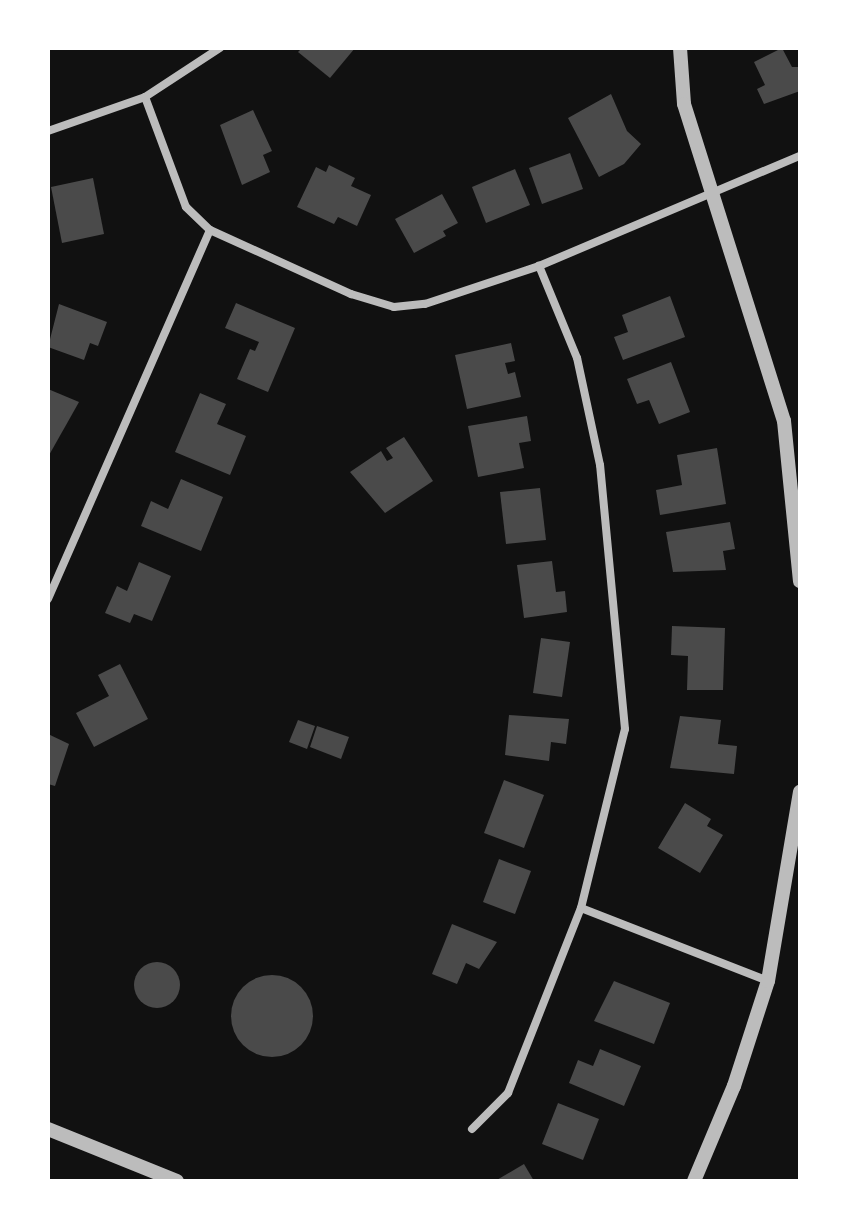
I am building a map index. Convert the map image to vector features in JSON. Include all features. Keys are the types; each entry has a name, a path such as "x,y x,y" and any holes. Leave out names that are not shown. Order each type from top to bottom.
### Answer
{"street":[{"path":"48,131 145,97 220,48"},
{"path":"680,48 684,104 784,421 800,581"},
{"path":"145,97 186,207 210,230 351,294 394,307 425,304 539,266 712,196 800,156"},
{"path":"48,599 210,230"},
{"path":"472,1129 508,1093 581,908 625,729 600,465 577,358 539,266"},
{"path":"694,1181 734,1086 768,981 800,792"},
{"path":"581,908 768,981"},
{"path":"48,1129 177,1181"}],"building":[{"path":"302,48 355,48 330,78 298,52"},
{"path":"782,48 792,67 800,67 800,91 764,104 757,89 765,85 754,62"},
{"path":"611,94 627,131 641,144 624,164 599,177 568,118"},
{"path":"253,110 272,151 263,155 270,172 242,185 220,125"},
{"path":"570,153 583,189 542,204 529,168"},
{"path":"329,165 355,178 351,186 371,195 357,226 338,217 334,224 297,207 316,167 326,172"},
{"path":"515,169 530,205 486,223 472,187"},
{"path":"93,178 104,234 62,243 51,187"},
{"path":"442,194 458,223 443,231 446,236 414,253 395,219"},
{"path":"670,296 685,337 623,360 614,337 628,332 622,315"},
{"path":"236,303 295,328 268,392 237,379 250,349 255,351 259,342 225,328"},
{"path":"59,304 107,322 98,346 90,343 84,360 48,347"},
{"path":"511,343 515,361 505,363 508,374 515,372 521,397 467,409 455,355"},
{"path":"671,362 690,412 659,424 649,400 637,404 627,379"},
{"path":"48,389 79,402 48,457"},
{"path":"200,393 226,404 217,424 246,436 230,475 175,452"},
{"path":"527,416 531,441 519,443 524,468 478,477 468,426"},
{"path":"404,437 433,481 385,513 350,472 381,451 387,461 393,458 386,448"},
{"path":"717,448 726,504 660,515 656,490 682,485 677,455"},
{"path":"181,479 223,497 201,551 141,526 151,501 168,509"},
{"path":"540,488 546,540 506,544 500,492"},
{"path":"730,522 735,549 723,551 726,570 673,572 666,532"},
{"path":"552,561 556,592 565,591 567,612 524,618 517,565"},
{"path":"139,562 171,576 152,621 134,614 130,623 105,613 117,586 127,591"},
{"path":"672,626 725,628 723,690 687,690 688,656 671,655"},
{"path":"541,638 570,642 562,697 533,693"},
{"path":"120,664 148,719 94,747 76,713 109,696 98,675"},
{"path":"509,715 569,719 566,744 551,742 549,761 505,755"},
{"path":"680,716 721,720 718,744 737,746 734,774 670,768"},
{"path":"298,720 315,726 307,749 289,742"},
{"path":"317,726 349,737 341,759 310,747"},
{"path":"48,734 69,744 55,786 48,784"},
{"path":"504,780 544,795 524,848 484,833"},
{"path":"685,803 711,819 707,826 723,835 700,873 658,848"},
{"path":"499,859 531,871 515,914 483,902"},
{"path":"452,924 497,942 479,969 466,963 457,984 432,974"},
{"path":"157,962 173,969 180,985 173,1001 157,1008 141,1001 134,985 141,969"},
{"path":"272,975 288,978 301,987 310,1000 313,1016 310,1032 301,1045 288,1054 272,1057 256,1054 243,1045 234,1032 231,1016 234,1000 243,987 256,978"},
{"path":"614,981 670,1003 654,1044 594,1021"},
{"path":"600,1049 641,1066 624,1106 569,1083 578,1060 593,1066"},
{"path":"558,1103 599,1119 583,1160 542,1144"},
{"path":"524,1164 534,1181 495,1181"}]}
